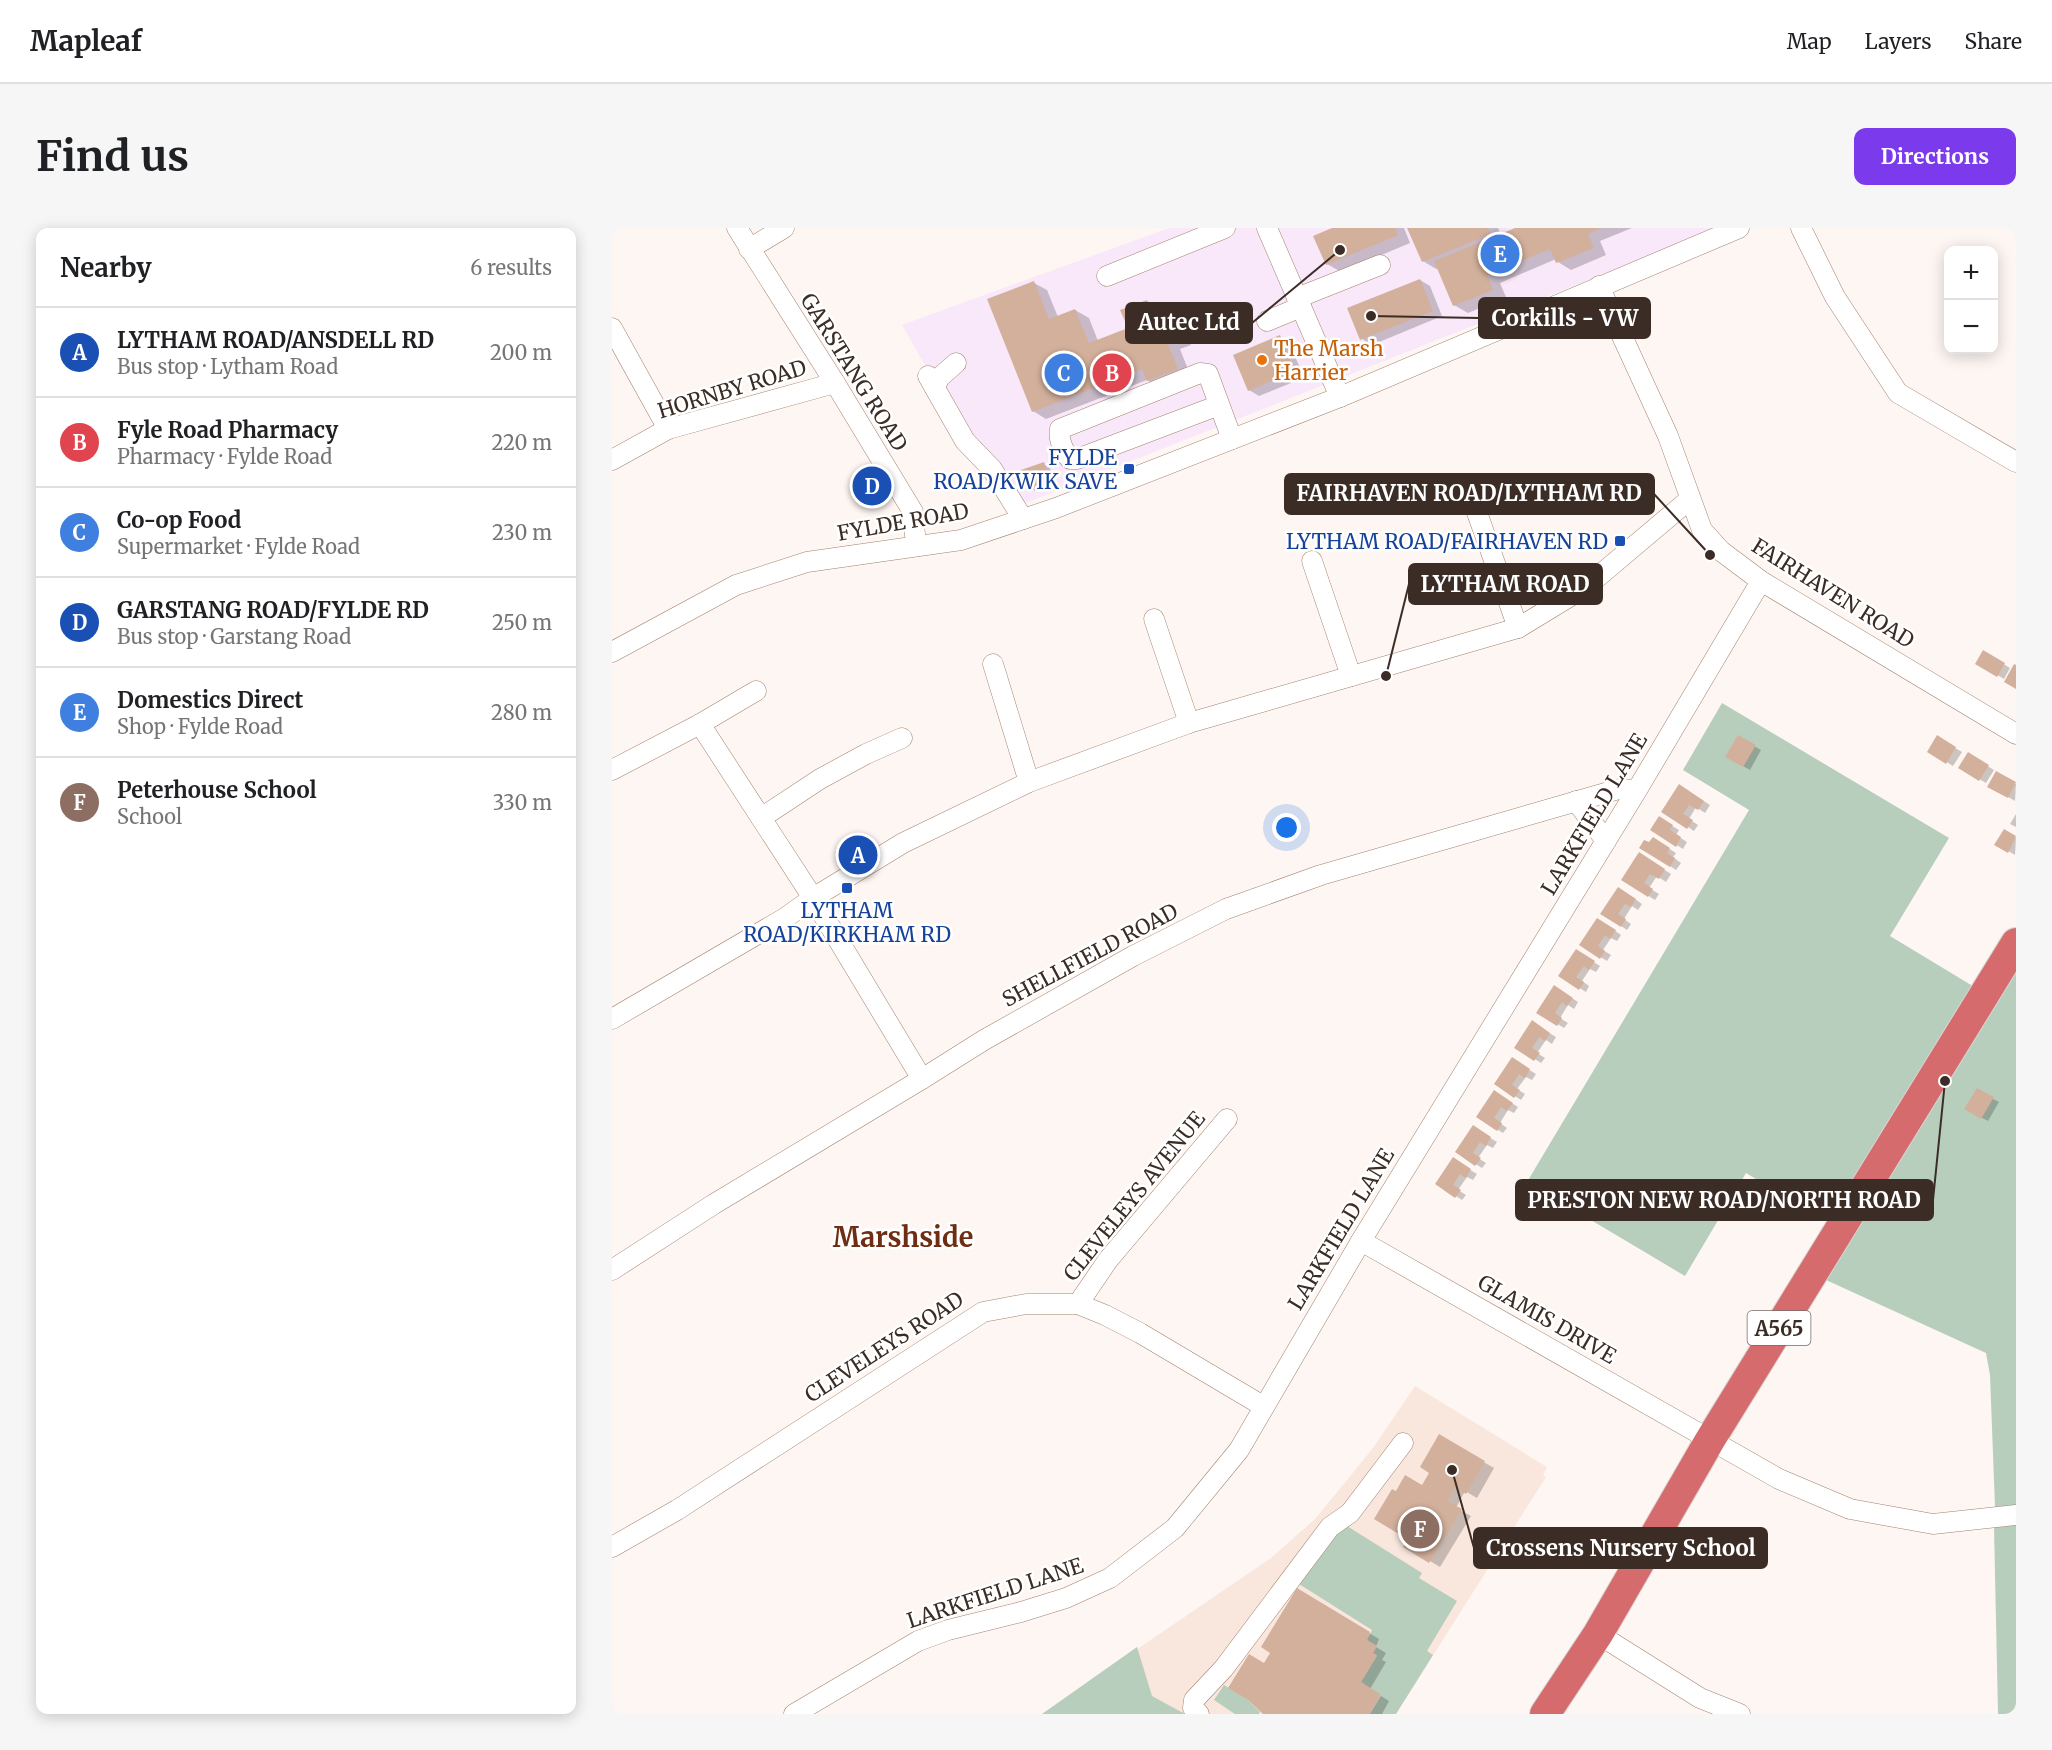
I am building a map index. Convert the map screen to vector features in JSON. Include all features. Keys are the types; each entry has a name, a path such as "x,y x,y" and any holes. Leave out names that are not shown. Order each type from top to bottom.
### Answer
{"highway":[{"name":"A565","path":"1545,1714 1598,1634 1710,1440 2016,943"}],"street":[{"name":"GARSTANG ROAD","path":"736,228 835,383 913,513 916,546"},
{"path":"749,249 784,228"},
{"path":"1107,276 1225,228"},
{"path":"1267,228 1340,397"},
{"name":"FYLDE ROAD","path":"612,651 736,585 807,562 961,540 1023,519 1340,397 1739,228"},
{"path":"1801,228 1835,297 1898,393 2016,462"},
{"path":"1267,321 1299,302 1380,265"},
{"name":"FAIRHAVEN ROAD","path":"1599,286 1668,436 1702,530 1721,551 1761,581 2016,734"},
{"path":"612,328 668,429"},
{"path":"956,363 931,382 965,441 992,469 1023,519"},
{"path":"1221,410 1214,407 1077,459 1070,459 1066,455 1059,435 1060,429 1200,373 1208,374 1232,440"},
{"name":"HORNBY ROAD","path":"612,460 668,429 835,383"},
{"path":"612,1019 784,918 903,843 1029,782 1189,723 1518,628 1587,586 1690,499"},
{"path":"1476,507 1518,628"},
{"path":"1312,561 1351,676"},
{"name":"LARKFIELD LANE","path":"794,1714 918,1641 948,1630 1066,1598 1110,1578 1175,1528 1239,1450 1361,1240 1606,842 1761,581"},
{"path":"1154,619 1189,723"},
{"path":"993,664 1029,782"},
{"path":"612,770 700,724 756,691"},
{"path":"700,724 813,898 922,1079"},
{"path":"761,818 820,779 902,738"},
{"name":"SHELLFIELD ROAD","path":"612,1270 714,1204 984,1040 1124,961 1226,909 1322,875 1576,801 1619,789 1637,790"},
{"path":"1576,801 1606,842"},
{"name":"CLEVELEYS AVENUE","path":"1078,1304 1108,1260 1227,1119"},
{"name":"GLAMIS DRIVE","path":"1361,1240 1779,1479 1850,1509 1933,1524 2016,1515"},
{"name":"CLEVELEYS ROAD","path":"612,1547 677,1510 983,1312 1026,1304 1078,1304 1140,1333 1263,1406"},
{"path":"1199,1714 1193,1708 1194,1700 1224,1668 1330,1527 1350,1513 1403,1443"},
{"path":"1598,1634 1700,1698 1740,1714"}],"shaded area":[{"path":"1169,228 1720,228 1008,510 902,325"},
{"path":"1415,1386 1547,1467 1543,1475 1546,1477 1396,1714 1042,1714 1271,1558 1316,1518 1373,1448"}],"green space":[{"path":"1722,703 1949,838 1890,936 1976,988 1834,1226 1746,1173 1685,1276 1527,1182 1749,810 1683,770"},
{"path":"2011,971 2016,974 2016,1505 1995,1507 1990,1375 1986,1353 1826,1280"},
{"path":"1339,1521 1422,1573 1419,1578 1457,1601 1427,1651 1433,1655 1396,1714 1370,1714 1381,1696 1361,1682 1377,1656 1373,1653 1377,1646 1367,1640 1372,1630 1299,1584"},
{"path":"2016,1525 2016,1714 1998,1714 1994,1527"},
{"path":"1137,1647 1152,1696 1185,1714 1042,1714"},
{"path":"1224,1685 1248,1700 1260,1712 1259,1714 1235,1714 1214,1700"}],"building":[{"path":"1332,228 1395,228 1398,235 1326,265 1313,236"},
{"path":"1407,228 1488,228 1491,234 1422,262"},
{"path":"1515,228 1601,228 1588,234 1594,248 1556,263 1550,249 1487,275 1493,290 1453,306 1434,261"},
{"path":"1420,279 1433,311 1360,340 1347,308"},
{"path":"1034,281 1049,319 1075,309 1089,343 1128,328 1120,310 1147,300 1155,319 1169,313 1178,337 1167,342 1178,369 1147,381 1142,369 1032,412 987,299"},
{"name":"The Marsh Harrier","path":"1280,335 1292,364 1278,370 1281,377 1248,391 1233,355"},
{"path":"1044,462 1051,484 1043,487 1042,484 1027,489 1021,470"},
{"path":"1983,650 2005,663 1997,677 1975,664"},
{"path":"2014,664 2016,665 2016,689 2004,682"},
{"path":"1738,735 1756,745 1743,767 1725,757"},
{"path":"1937,735 1956,747 1946,764 1927,752"},
{"path":"1968,752 1989,765 1979,781 1958,768"},
{"path":"1996,771 2016,782 2008,798 1987,787"},
{"path":"1679,784 1704,801 1698,810 1689,805 1683,814 1693,820 1687,829 1661,812"},
{"path":"1659,816 1673,825 1670,830 1681,837 1676,847 1650,830"},
{"path":"2004,829 2016,836 2008,853 1994,845"},
{"path":"1653,837 1670,848 1667,853 1675,858 1670,867 1639,848 1644,840 1649,842"},
{"path":"1639,852 1665,869 1659,879 1650,874 1644,883 1653,889 1648,897 1621,880"},
{"path":"1618,887 1636,899 1631,907 1625,904 1618,914 1626,919 1621,927 1600,914"},
{"path":"1597,918 1616,930 1610,939 1605,935 1598,946 1605,951 1600,959 1579,945"},
{"path":"1576,949 1595,961 1589,970 1584,966 1576,977 1584,982 1579,990 1558,976"},
{"path":"1554,985 1573,998 1567,1006 1562,1002 1555,1013 1562,1018 1557,1026 1536,1013"},
{"path":"1532,1020 1550,1033 1545,1041 1539,1037 1532,1048 1540,1053 1534,1061 1514,1048"},
{"path":"1512,1057 1530,1069 1525,1078 1519,1074 1512,1085 1520,1090 1514,1098 1494,1084"},
{"path":"1977,1088 1994,1097 1981,1119 1964,1109"},
{"path":"1494,1090 1513,1103 1507,1111 1501,1107 1494,1118 1502,1123 1497,1131 1476,1117"},
{"path":"1473,1125 1491,1137 1486,1146 1480,1142 1473,1153 1481,1158 1475,1166 1455,1152"},
{"path":"1453,1157 1471,1169 1466,1178 1460,1174 1453,1185 1461,1190 1455,1198 1435,1184"},
{"path":"1439,1434 1485,1461 1466,1494 1455,1487 1447,1501 1462,1509 1429,1563 1403,1547 1407,1539 1374,1519 1392,1489 1396,1491 1405,1475 1422,1485 1429,1473 1420,1467"},
{"path":"1297,1588 1370,1632 1367,1640 1377,1646 1373,1653 1377,1655 1361,1682 1380,1694 1369,1714 1263,1714 1248,1700 1228,1688 1249,1654 1264,1663 1270,1653 1261,1647"}],"place":[{"name":"Autec Ltd","path":"1340,250"},
{"name":"Domestics Direct","path":"1500,254"},
{"name":"Corkills - VW","path":"1371,316"},
{"name":"The Marsh Harrier","path":"1262,360"},
{"name":"Co-op Food","path":"1064,373"},
{"name":"Fyle Road Pharmacy","path":"1112,373"},
{"name":"FYLDE ROAD/KWIK SAVE","path":"1129,469"},
{"name":"GARSTANG ROAD/FYLDE RD","path":"872,486"},
{"name":"LYTHAM ROAD/FAIRHAVEN RD","path":"1620,541"},
{"name":"FAIRHAVEN ROAD/LYTHAM RD","path":"1710,555"},
{"name":"LYTHAM ROAD","path":"1386,676"},
{"name":"LYTHAM ROAD/ANSDELL RD","path":"858,855"},
{"name":"LYTHAM ROAD/KIRKHAM RD","path":"847,888"},
{"name":"PRESTON NEW ROAD/NORTH ROAD","path":"1945,1081"},
{"name":"Crossens Nursery School","path":"1452,1470"},
{"name":"Peterhouse School","path":"1420,1529"}],"district":[{"name":"Marshside","path":"903,1237"}]}
